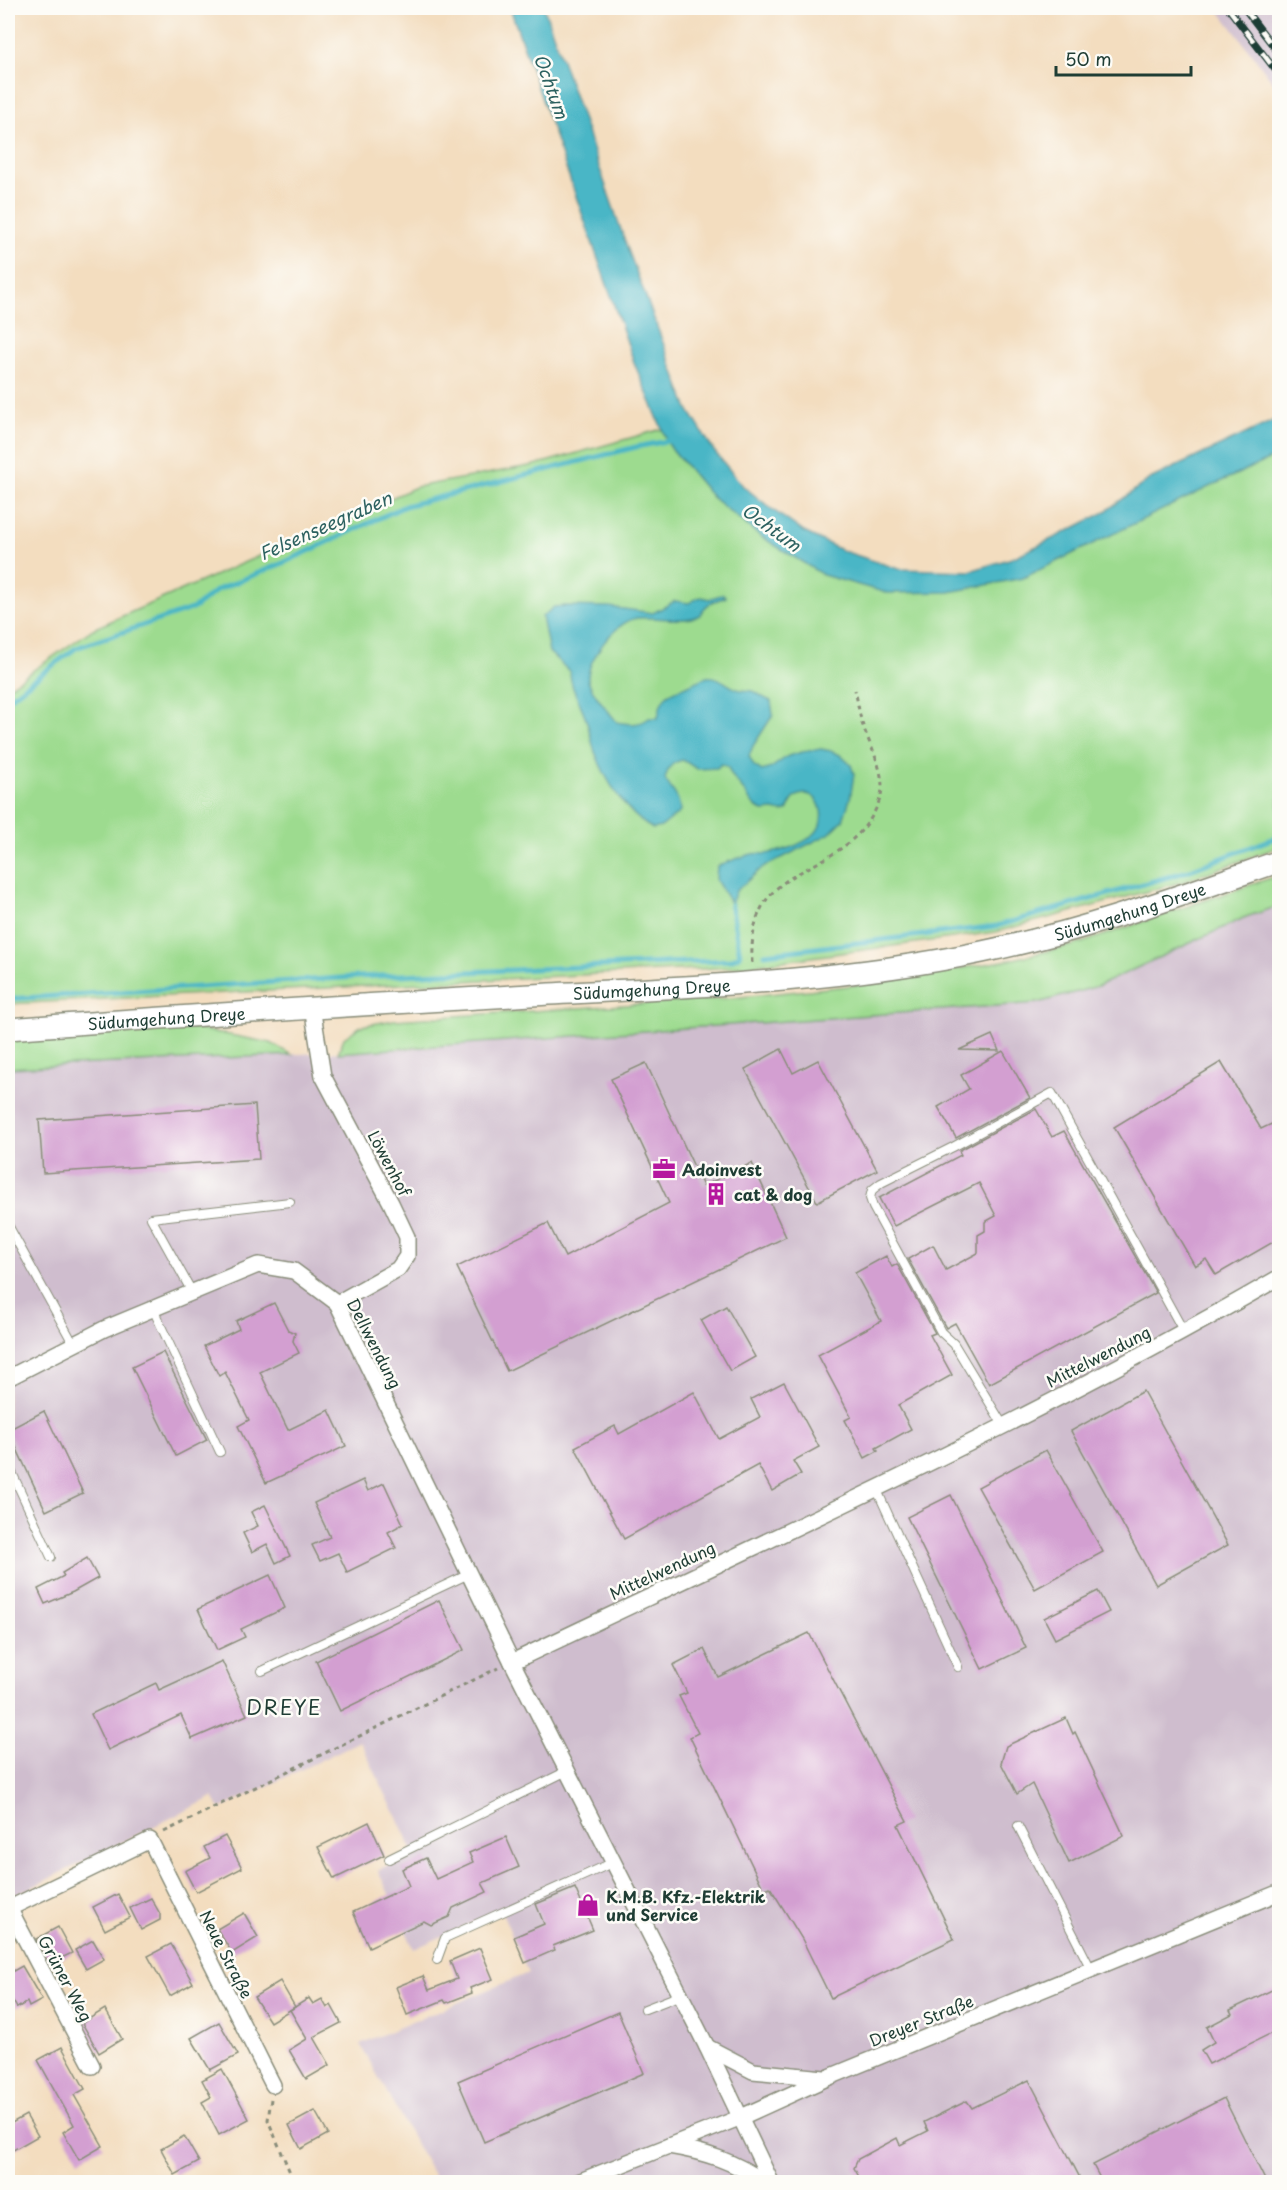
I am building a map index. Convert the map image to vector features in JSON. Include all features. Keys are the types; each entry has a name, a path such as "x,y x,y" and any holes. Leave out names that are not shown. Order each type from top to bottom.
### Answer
{"main road":[{"name":"Südumgehung Dreye","path":"8,1029 312,1007 753,983 874,970 983,952 1135,912 1280,861"}],"street":[{"name":"Löwenhof","path":"312,1007 323,1076 407,1237 407,1256 398,1269 337,1303"},
{"name":"Dellwendung","path":"8,1378 104,1329 258,1265 294,1271 337,1303 512,1662"},
{"name":"Mittelwendung","path":"512,1662 1004,1425 1184,1332 1280,1277"},
{"path":"512,1662 707,2047 771,2182"},
{"path":"8,1908 150,1840"},
{"name":"Neue Straße","path":"150,1840 273,2085"},
{"name":"Dreyer Straße","path":"578,2182 739,2118 827,2078 1280,1892"},
{"name":"Grüner Weg","path":"8,1908 92,2066"},
{"path":"707,2047 753,2071 827,2078"},
{"path":"669,2146 722,2158 764,2182"}],"lane":[{"path":"1004,1425 954,1344 942,1332 870,1198 872,1190 881,1183 1052,1093 1184,1332"},
{"path":"192,1292 151,1218 290,1202"},
{"path":"8,1225 74,1345"},
{"path":"153,1309 220,1452"},
{"path":"8,1464 51,1557"},
{"path":"876,1488 957,1667"},
{"path":"262,1671 469,1574"},
{"path":"389,1859 567,1771"},
{"path":"1017,1826 1091,1969"},
{"path":"437,1960 445,1938 614,1862"},
{"path":"645,2009 681,1995"}],"path":[{"path":"753,983 754,923 766,900 778,886 834,853 860,833 875,812 882,788 875,756 862,725 855,690"},
{"path":"150,1840 221,1803 512,1662"},
{"path":"273,2085 268,2120 294,2182"}],"shaded area":[{"path":"1217,8 1272,8 1279,17 1279,90"},
{"path":"1279,906 1279,2182 437,2182 360,2044 528,1973 501,1910 414,1949 378,1870 414,1853 360,1741 220,1809 213,1797 8,1899 8,1068 407,1049 697,1025 1246,917"}],"green space":[{"path":"662,429 669,445 712,497 760,536 823,574 949,592 1215,484 1279,455 1279,847 1182,882 996,932 738,967 8,1004 8,688 93,629 416,487 535,465"},
{"path":"1279,875 1279,906 1246,917 1098,986 1038,1003 338,1053 344,1038 361,1026 394,1020 731,998 876,983 1009,960 1078,944"},
{"path":"178,1025 271,1043 292,1055 8,1068 8,1036"}],"water":[{"name":"Ochtum","path":"510,8 544,8 627,247 688,409 714,451 743,486 804,532 843,551 899,569 970,571 1012,558 1058,536 1103,513 1150,479 1279,418 1279,455 1023,578 949,592 887,593 823,575 760,536 712,497 669,445 635,365"},
{"path":"723,594 726,597 711,603 700,615 693,618 637,618 620,626 597,652 588,680 596,696 617,722 634,724 649,718 658,718 663,700 674,691 707,677 716,678 736,689 753,691 771,701 773,715 749,756 754,766 762,771 771,768 788,756 821,749 840,755 851,765 854,774 850,799 843,820 829,834 762,868 736,891 731,904 716,880 717,866 752,854 784,850 808,839 818,829 821,822 820,806 817,800 805,794 795,797 787,811 760,810 752,803 728,767 721,764 717,768 697,769 683,760 671,766 665,779 677,798 680,812 661,827 653,829 643,823 618,796 605,774 573,689 570,672 549,652 542,617 554,607 566,606 609,607 653,613 675,601 689,603 699,598 709,599"}],"building":[{"path":"992,1035 999,1051 959,1050"},
{"path":"781,1049 793,1073 818,1060 877,1170 817,1202 745,1069"},
{"path":"1003,1051 1030,1098 956,1138 938,1107 969,1089 961,1075"},
{"path":"1221,1062 1261,1129 1280,1120 1280,1238 1216,1275 1206,1259 1195,1266 1114,1127"},
{"name":"cat & dog","path":"646,1063 703,1186 752,1163 786,1237 507,1371 457,1267 548,1223 565,1257 669,1203 611,1079"},
{"path":"255,1105 259,1159 43,1173 39,1120"},
{"path":"1036,1109 1052,1137 1064,1131 1156,1293 989,1384 955,1323 946,1328 908,1259 933,1245 946,1270 978,1253 978,1235 985,1231 985,1222 996,1216 979,1183 894,1226 879,1198 961,1155 959,1151 962,1149"},
{"path":"886,1256 892,1267 897,1264 935,1333 930,1335 952,1375 898,1405 911,1429 876,1448 878,1451 865,1458 845,1420 851,1417 818,1355 881,1321 855,1273"},
{"path":"274,1303 288,1330 295,1333 293,1341 299,1353 260,1372 288,1430 329,1410 346,1446 266,1483 238,1426 249,1420 225,1372 219,1376 204,1346 239,1329 236,1321"},
{"path":"726,1306 755,1357 730,1371 701,1320"},
{"path":"163,1352 207,1440 176,1456 132,1367"},
{"path":"784,1382 819,1447 793,1461 801,1474 772,1491 758,1465 624,1539 575,1447 615,1426 619,1434 694,1392 719,1439 760,1417 751,1399"},
{"path":"1143,1391 1228,1545 1156,1585 1071,1431"},
{"path":"44,1411 83,1493 46,1511 8,1430"},
{"path":"1046,1450 1103,1552 1035,1589 978,1487"},
{"path":"363,1480 368,1491 384,1483 403,1524 388,1532 396,1548 347,1572 338,1553 320,1561 312,1545 330,1537 314,1503"},
{"path":"951,1495 1026,1648 982,1669 907,1517"},
{"path":"265,1505 290,1556 276,1563 267,1544 252,1552 243,1533 258,1526 251,1512"},
{"path":"87,1558 98,1578 45,1604 38,1589 64,1576 62,1573"},
{"path":"270,1575 285,1608 241,1629 245,1637 217,1650 198,1609"},
{"path":"1098,1591 1109,1612 1055,1639 1044,1618"},
{"path":"439,1600 464,1650 340,1711 316,1661"},
{"path":"809,1633 907,1821 898,1825 954,1939 831,1998 802,1939 770,1887 764,1890 690,1737 698,1733 679,1696 687,1693 673,1665 704,1649 718,1677"},
{"path":"222,1661 247,1715 192,1739 181,1715 108,1750 91,1714 156,1683 159,1690"},
{"path":"1066,1718 1073,1734 1075,1732 1124,1836 1069,1863 1032,1784 1017,1794 1001,1763 1006,1746"},
{"path":"369,1822 384,1855 334,1879 318,1847"},
{"path":"225,1836 242,1868 196,1892 185,1871 210,1858 204,1847"},
{"path":"506,1837 519,1867 482,1883 487,1892 453,1908 449,1917 431,1925 424,1921 369,1947 353,1912 409,1886 402,1869 426,1858 436,1879 473,1862 469,1853"},
{"path":"575,1888 593,1930 553,1946 555,1950 525,1963 514,1937 544,1924 536,1904"},
{"path":"118,1894 130,1917 105,1930 93,1907"},
{"path":"151,1898 160,1914 160,1920 141,1930 130,1908"},
{"path":"244,1913 258,1937 232,1953 217,1929"},
{"path":"58,1927 72,1953 49,1964 36,1939"},
{"path":"93,1940 104,1959 86,1969 75,1950"},
{"path":"171,1944 193,1983 170,1996 148,1956"},
{"path":"480,1948 493,1979 470,1988 472,1993 446,2003 444,2000 407,2015 396,1987 423,1976 429,1990 457,1979 450,1961"},
{"path":"22,1966 42,2000 29,2007 27,2002 17,2008 8,1992 8,1974"},
{"path":"280,1981 295,2007 270,2022 254,1997"},
{"path":"1276,1988 1280,1999 1280,2029 1209,2064 1201,2050 1214,2042 1207,2027 1232,2014 1230,2010"},
{"path":"309,1998 313,2004 322,1999 327,2008 331,2005 341,2023 314,2037 330,2065 306,2079 289,2050 307,2039 290,2010"},
{"path":"105,2009 122,2039 99,2053 82,2023"},
{"path":"618,2012 644,2073 484,2142 458,2081"},
{"path":"219,2022 238,2055 210,2070 191,2038"},
{"path":"62,2047 85,2089 74,2095 103,2146 79,2160 63,2132 74,2125 38,2060"},
{"path":"222,2069 249,2119 219,2135 202,2102 211,2097 202,2080"},
{"path":"1029,2080 1080,2178 1071,2182 862,2182 854,2168 858,2159 897,2138 900,2145 928,2131 924,2122 967,2101 972,2108"},
{"path":"1224,2098 1266,2182 1102,2182 1093,2165"},
{"path":"315,2111 328,2134 301,2149 289,2125"},
{"path":"26,2115 38,2136 8,2153 8,2125"},
{"path":"184,2136 199,2162 175,2175 161,2149"}],"waterway":[{"name":"Felsenseegraben","path":"8,699 76,648 194,608 217,590 283,563 405,506 636,447 673,440"},
{"path":"765,954 997,926 1185,872 1280,836"},
{"path":"8,999 357,977 731,960 740,955 731,904"}],"railway":[{"path":"1228,8 1280,76"},
{"path":"1244,8 1280,55"}],"place":[{"name":"Adoinvest","path":"664,1169"},
{"name":"cat & dog","path":"716,1194"},
{"name":"K.M.B. Kfz.-Elektrik und Service","path":"588,1905"}],"district":[{"name":"DREYE","path":"284,1707"}]}
